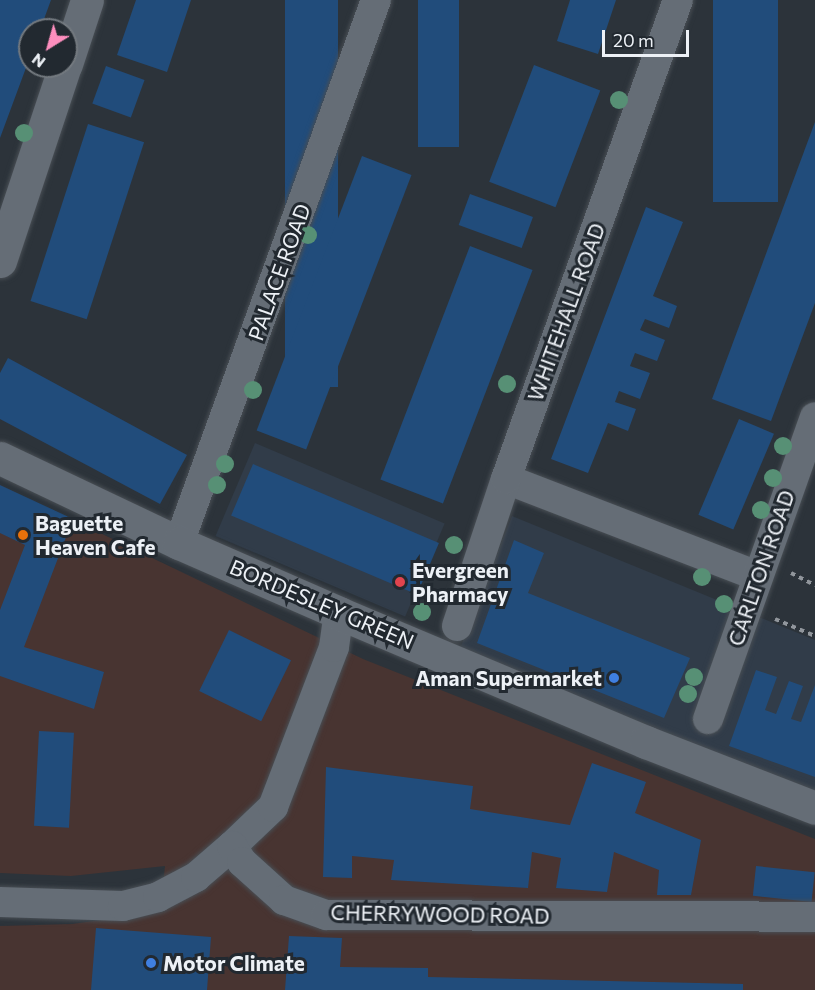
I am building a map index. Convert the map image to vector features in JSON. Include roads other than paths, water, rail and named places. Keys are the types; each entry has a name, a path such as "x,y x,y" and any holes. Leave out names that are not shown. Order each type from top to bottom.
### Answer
{"main road":[{"path":"78,28 87,0"},
{"path":"0,261 62,78"},
{"name":"BORDESLEY GREEN","path":"0,458 179,543 339,613 646,742 815,808"}],"street":[{"name":"PALACE ROAD","path":"179,543 376,0"},
{"name":"WHITEHALL ROAD","path":"457,626 506,479 678,0"},
{"name":"CARLTON ROAD","path":"708,719 815,417"},
{"path":"506,479 757,576"},
{"path":"0,902 123,906 158,897 195,878 273,807 334,647 339,613"},
{"name":"CHERRYWOOD ROAD","path":"232,846 242,861 284,900 326,915 815,917"}],"place":[{"name":"Baguette Heaven Cafe","path":"23,535"},
{"name":"Evergreen Pharmacy","path":"400,582"},
{"name":"Aman Supermarket","path":"614,678"},
{"name":"Motor Climate","path":"151,963"}]}
